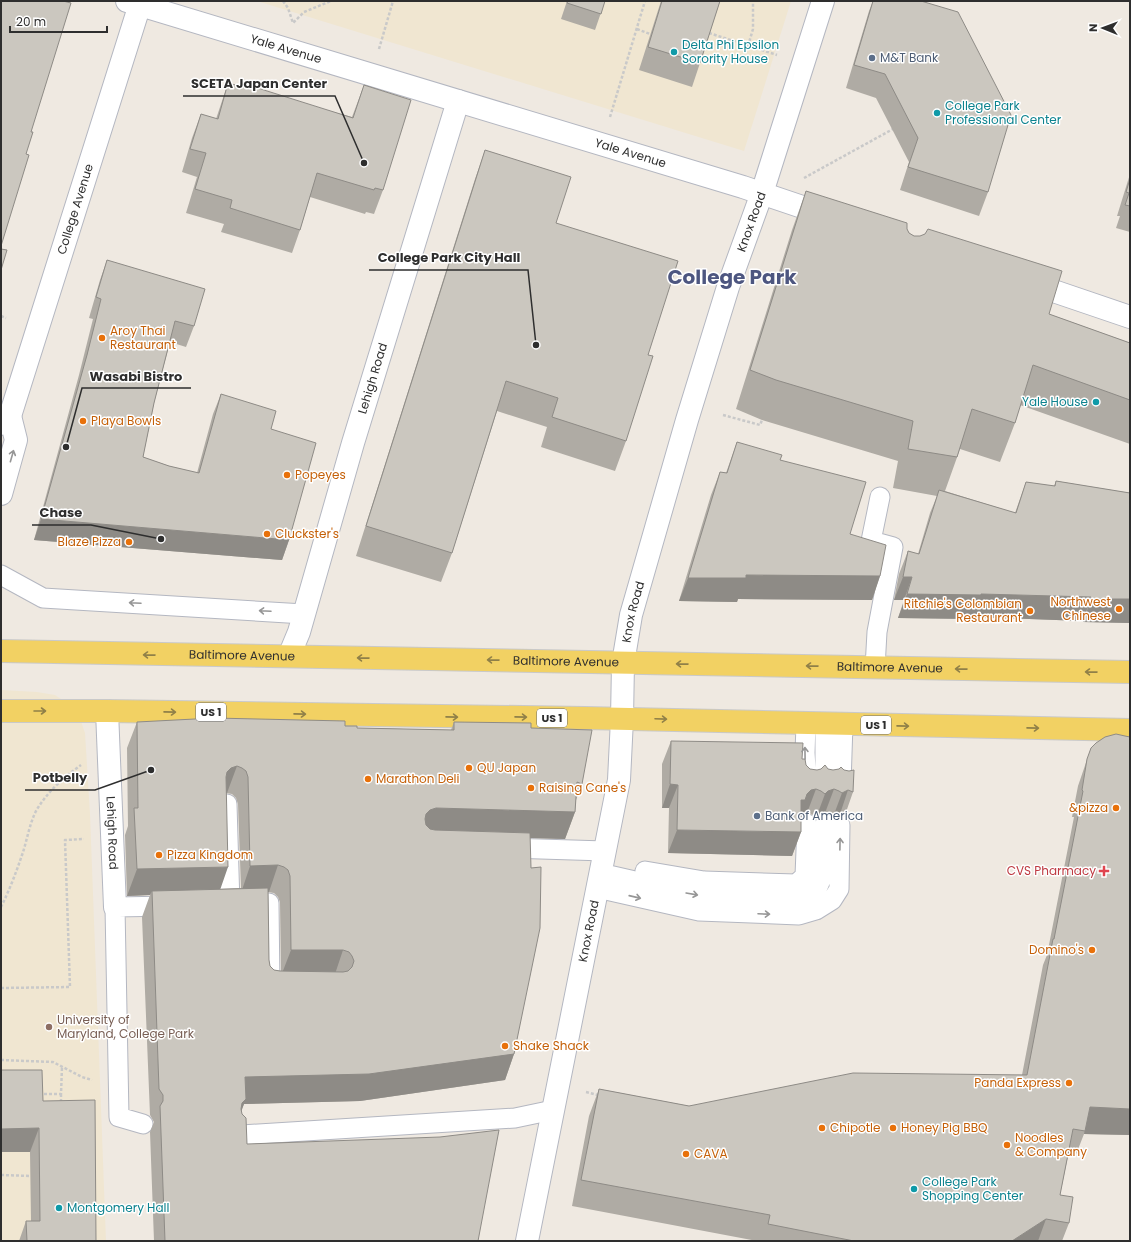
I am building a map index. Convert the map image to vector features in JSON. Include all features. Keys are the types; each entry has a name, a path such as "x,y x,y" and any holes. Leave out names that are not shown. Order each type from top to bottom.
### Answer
{"main road":[{"name":"Baltimore Avenue","path":"1,651 1130,672"},
{"name":"US 1","path":"1,711 108,711 622,719 1130,730"}],"street":[{"name":"Knox Road","path":"527,1241 619,780 623,663 631,615 687,420 728,287 762,193 823,1"},
{"name":"Yale Avenue","path":"136,2 762,193 845,221"},
{"name":"College Avenue","path":"1,494 16,440 5,420 136,2"},
{"name":"Lehigh Road","path":"288,656 299,632 353,443 458,101"},
{"path":"1006,275 1130,317"},
{"name":"Lehigh Road","path":"108,711 115,907"}],"lane":[{"path":"875,668 877,632 893,547 871,541 880,497"},
{"path":"1,575 43,598 304,614"},
{"path":"807,783 805,753 825,724"},
{"path":"825,724 833,784"},
{"path":"227,804 222,905 269,903 270,987 286,988"},
{"path":"489,847 601,868 704,881 796,884 805,876 806,824"},
{"path":"601,868 699,911 798,915 816,910 827,904 832,900 839,889 833,824"},
{"path":"143,1124 119,1116 115,907 190,906"},
{"path":"242,1135 515,1118 553,1110"}],"path":[{"path":"282,1 288,8 293,23 304,12 331,1"},
{"path":"378,49 393,1"},
{"path":"609,120 645,1"},
{"path":"748,46 753,29 752,1"},
{"path":"637,29 650,34"},
{"path":"709,32 765,52"},
{"path":"803,178 893,129"},
{"path":"1,316 6,318"},
{"path":"723,415 760,425 762,420"},
{"path":"1,907 22,855 31,823 37,811 48,795 68,774 85,763"},
{"path":"1,988 70,987 65,840 90,839"},
{"path":"1,1060 53,1062 82,1077 94,1081"},
{"path":"61,1109 62,1067"},
{"path":"586,1092 601,1095"},
{"path":"39,1094 61,1094"},
{"path":"1,1176 31,1176"}],"shaded area":[{"path":"257,1 791,1 744,151"},
{"name":"University of Maryland, College Park","path":"1,690 37,692 55,695 67,703 81,721 85,733 90,814 106,1241 1,1241"}],"building":[{"path":"1,1 63,1 71,3 31,132 33,132 26,154 29,155 1,246"},
{"path":"568,1 605,1 601,14 567,3"},
{"name":"Delta Phi Epsilon Sorority House","path":"662,1 720,1 700,63 648,47"},
{"name":"College Park Professional Center","path":"873,1 921,1 958,12 1011,115 988,192 908,167 918,138 885,74 854,65"},
{"path":"228,83 247,88 248,85 353,118 364,85 411,100 383,190 375,188 374,190 317,173 300,230 230,208 232,200 195,189 206,153 190,149 201,114 218,119"},
{"path":"485,150 571,177 556,223 678,261 648,355 653,356 626,441 552,417 558,398 506,381 452,553 366,526"},
{"path":"1130,179 1130,206 1125,205 1129,193 1126,192"},
{"path":"806,191 907,223 909,233 914,236 925,234 928,229 1062,271 1049,314 1130,343 1130,400 1033,365 1015,423 972,409 957,457 908,449 913,421 776,380 750,370"},
{"path":"1,249 7,250 1,270"},
{"path":"107,260 205,289 194,326 175,321 154,403 143,457 169,466 199,473 221,394 276,411 271,429 316,443 289,540 41,519 87,355 101,299 96,297"},
{"path":"737,442 782,455 780,460 866,482 850,534 886,545 880,576 746,575 746,578 688,578 720,472 727,473"},
{"path":"1056,481 1130,493 1130,599 1091,599 1091,597 981,594 907,594 912,577 903,577 908,551 919,554 939,490 1016,513 1026,482 1055,486"},
{"path":"214,718 345,721 345,726 357,726 357,728 454,730 454,722 531,723 531,728 592,730 582,784 577,782 575,812 436,808 430,810 426,814 426,825 430,829 435,830 530,833 531,868 541,867 540,928 514,1054 369,1074 245,1077 246,1099 242,1103 241,1109 242,1114 246,1118 247,1144 440,1137 499,1130 478,1241 165,1241 160,1106 163,1101 163,1095 159,1089 152,891 268,888 269,960 270,966 274,970 343,972 348,971 352,967 354,961 349,952 343,950 291,950 290,876 288,870 278,865 250,866 248,777 246,771 242,768 237,766 231,768 227,772 226,777 228,867 137,869 134,808 138,808 137,722"},
{"path":"1116,734 1130,737 1130,1109 1090,1107 1085,1131 1073,1129 1060,1195 1073,1197 1069,1223 1046,1219 1012,1241 854,1241 768,1224 770,1215 581,1180 599,1089 689,1106 853,1073 1027,1075 1083,791 1087,759 1091,748 1096,743 1105,737"},
{"name":"Bank of America","path":"671,741 803,743 802,759 805,759 806,765 810,769 821,769 825,765 828,769 833,770 841,767 844,770 854,770 853,792 848,790 842,793 834,789 825,794 816,789 811,790 807,794 805,800 801,800 801,832 677,830 678,785 670,784"},
{"path":"1,1070 42,1070 43,1101 95,1100 96,1241 27,1241 26,1221 40,1221 39,1128 1,1129"}],"place":[{"name":"Delta Phi Epsilon Sorority House","path":"674,52"},
{"name":"M&T Bank","path":"872,58"},
{"name":"College Park Professional Center","path":"937,113"},
{"name":"SCETA Japan Center","path":"364,163"},
{"name":"Aroy Thai Restaurant","path":"102,338"},
{"name":"College Park City Hall","path":"536,345"},
{"name":"Yale House","path":"1096,402"},
{"name":"Playa Bowls","path":"83,421"},
{"name":"Wasabi Bistro","path":"66,447"},
{"name":"Popeyes","path":"287,475"},
{"name":"Cluckster's","path":"267,534"},
{"name":"Chase","path":"161,539"},
{"name":"Blaze Pizza","path":"129,542"},
{"name":"Northwest Chinese","path":"1119,609"},
{"name":"Ritchie's Colombian Restaurant","path":"1030,611"},
{"name":"QU Japan","path":"469,768"},
{"name":"Potbelly","path":"151,770"},
{"name":"Marathon Deli","path":"368,779"},
{"name":"Raising Cane's","path":"531,788"},
{"name":"&pizza","path":"1116,808"},
{"name":"Bank of America","path":"757,816"},
{"name":"Pizza Kingdom","path":"159,855"},
{"name":"CVS Pharmacy","path":"1104,871"},
{"name":"Domino's","path":"1092,950"},
{"name":"University of Maryland, College Park","path":"49,1027"},
{"name":"Shake Shack","path":"505,1046"},
{"name":"Panda Express","path":"1069,1083"},
{"name":"Chipotle","path":"822,1128"},
{"name":"Honey Pig BBQ","path":"893,1128"},
{"name":"Noodles & Company","path":"1007,1145"},
{"name":"CAVA","path":"686,1154"},
{"name":"College Park Shopping Center","path":"914,1189"},
{"name":"Montgomery Hall","path":"59,1208"}],"district":[{"name":"College Park","path":"732,277"}]}
